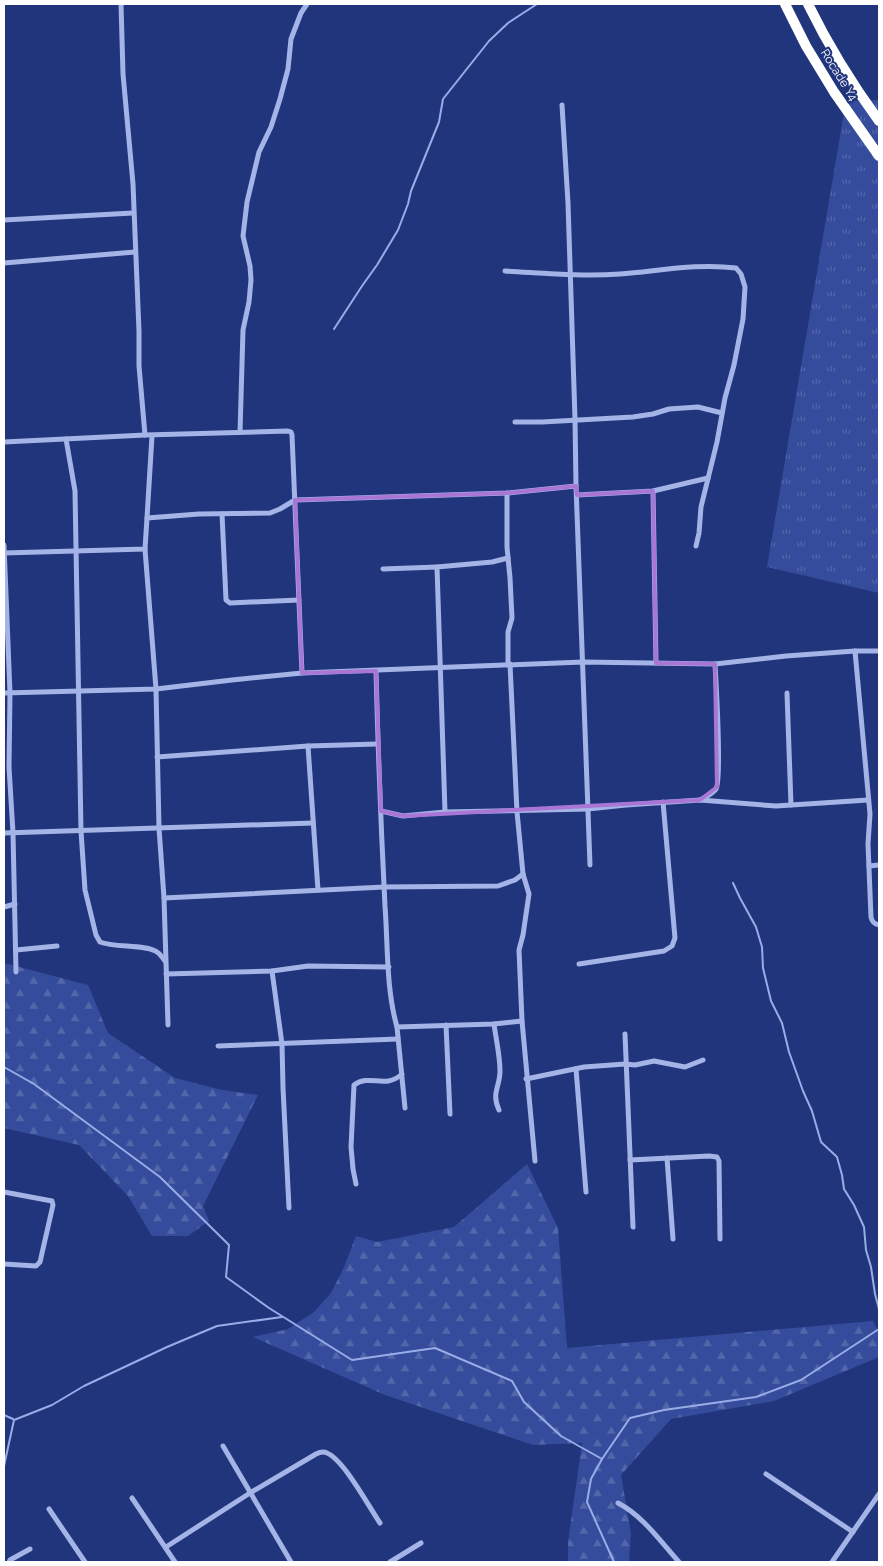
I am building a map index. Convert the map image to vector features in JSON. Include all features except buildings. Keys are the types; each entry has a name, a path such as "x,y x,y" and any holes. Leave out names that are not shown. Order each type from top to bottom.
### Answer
{"highway":[{"name":"Rocade Y4","path":"785,4 806,46 834,92 879,156"},
{"name":"Rocade Y4","path":"808,4 820,29 855,88 879,121"}],"street":[{"path":"121,4 123,74 133,184 140,331 139,366 145,435"},
{"path":"240,432 242,330 249,302 251,280 250,266 243,236 247,202 259,152 271,127 280,99 288,69 291,39 301,13 307,4"},
{"path":"562,104 570,275 590,865"},
{"path":"4,220 133,212"},
{"path":"4,263 135,252"},
{"path":"505,271 570,275 620,274 716,267 736,268 741,274 745,287 743,319 701,507 696,546"},
{"path":"515,422 633,417 669,409 698,407 722,413"},
{"path":"4,442 288,430 291,432 302,673"},
{"path":"152,436 145,549 156,689 159,828 164,898 168,1025"},
{"path":"66,439 75,491 78,691 85,890 96,934 100,942 108,945 150,948 157,952 165,961"},
{"path":"577,495 653,491 708,478"},
{"path":"147,518 199,514 270,513 295,500 507,493 576,486"},
{"path":"653,491 656,663"},
{"path":"507,493 507,546 512,618 508,632 509,664 517,812 523,874 529,894 519,950 522,1022 535,1161"},
{"path":"222,514 226,600 230,603 299,600"},
{"path":"4,545 7,693 6,767 13,833 16,972"},
{"path":"4,553 145,549"},
{"path":"383,569 492,562 508,558"},
{"path":"437,566 445,812"},
{"path":"856,651 870,814 868,844 871,917 872,922 879,925"},
{"path":"7,693 156,689 302,673 583,662 716,664 786,656 879,651"},
{"path":"700,800 717,787 716,664"},
{"path":"376,670 384,886 391,1005 397,1027 405,1108"},
{"path":"787,692 790,805"},
{"path":"157,757 308,746 378,744"},
{"path":"308,746 318,890"},
{"path":"381,811 403,816 445,812 588,810 604,807 700,800 776,806 868,800"},
{"path":"579,964 664,951 672,946 675,938 663,802"},
{"path":"4,834 312,823"},
{"path":"869,866 879,865"},
{"path":"164,898 384,886 498,886 515,880 523,874"},
{"path":"4,907 15,904"},
{"path":"16,950 57,946"},
{"path":"166,974 272,971 308,966 389,967"},
{"path":"272,971 282,1044 289,1208"},
{"path":"397,1027 522,1022"},
{"path":"494,1024 500,1072 495,1097 499,1110"},
{"path":"446,1025 450,1114"},
{"path":"625,1034 633,1227"},
{"path":"218,1046 398,1039"},
{"path":"526,1078 576,1069 625,1064 634,1065 660,1062 685,1067 703,1060"},
{"path":"576,1069 586,1192"},
{"path":"356,1184 351,1147 354,1085 359,1081 392,1082 402,1074"},
{"path":"630,1160 716,1157 719,1161 720,1239"},
{"path":"667,1158 673,1239"},
{"path":"4,1192 52,1201 53,1205 40,1262 36,1266 4,1264"},
{"path":"224,1446 291,1562"},
{"path":"166,1548 250,1493 316,1454 323,1452 327,1452 344,1467 380,1523"},
{"path":"766,1474 853,1532"},
{"path":"832,1562 879,1494"},
{"path":"132,1498 175,1562"},
{"path":"618,1503 630,1509 642,1520 679,1562"},
{"path":"49,1509 85,1562"},
{"path":"390,1562 422,1543"},
{"path":"9,1562 30,1550"}],"highlighted area":[{"path":"576,486 577,495 653,491 656,663 715,664 717,787 700,800 403,816 381,811 376,671 302,673 295,500 507,493"}],"green space":[{"path":"879,100 879,593 767,567 846,101"},
{"path":"4,963 88,985 108,1033 175,1078 222,1090 258,1095 203,1206 209,1221 188,1236 152,1236 128,1196 79,1145 4,1128"},
{"path":"527,1164 558,1228 567,1348 873,1321 879,1333 879,1357 774,1401 671,1419 621,1475 631,1533 629,1562 568,1562 568,1542 582,1443 533,1445 385,1395 253,1337 288,1329 314,1312 331,1293 356,1236 377,1242 454,1227"}],"waterway":[{"path":"334,329 398,230 411,191 439,122 443,99 489,41 508,23 537,4"},
{"path":"733,883 756,927 762,947 763,968 771,1001 782,1023 789,1052 812,1111 821,1142 837,1157 844,1189 864,1227 866,1250 879,1309"},
{"path":"4,1067 34,1084 160,1177 229,1245 226,1277 269,1308 352,1360 435,1348 512,1381 524,1402 561,1436 602,1459"},
{"path":"4,1466 14,1420 52,1405 84,1386 217,1326 282,1317"},
{"path":"614,1562 587,1502 591,1479 602,1459 630,1418 664,1410 756,1397 801,1380 879,1329"},
{"path":"4,1415 13,1419"}]}
